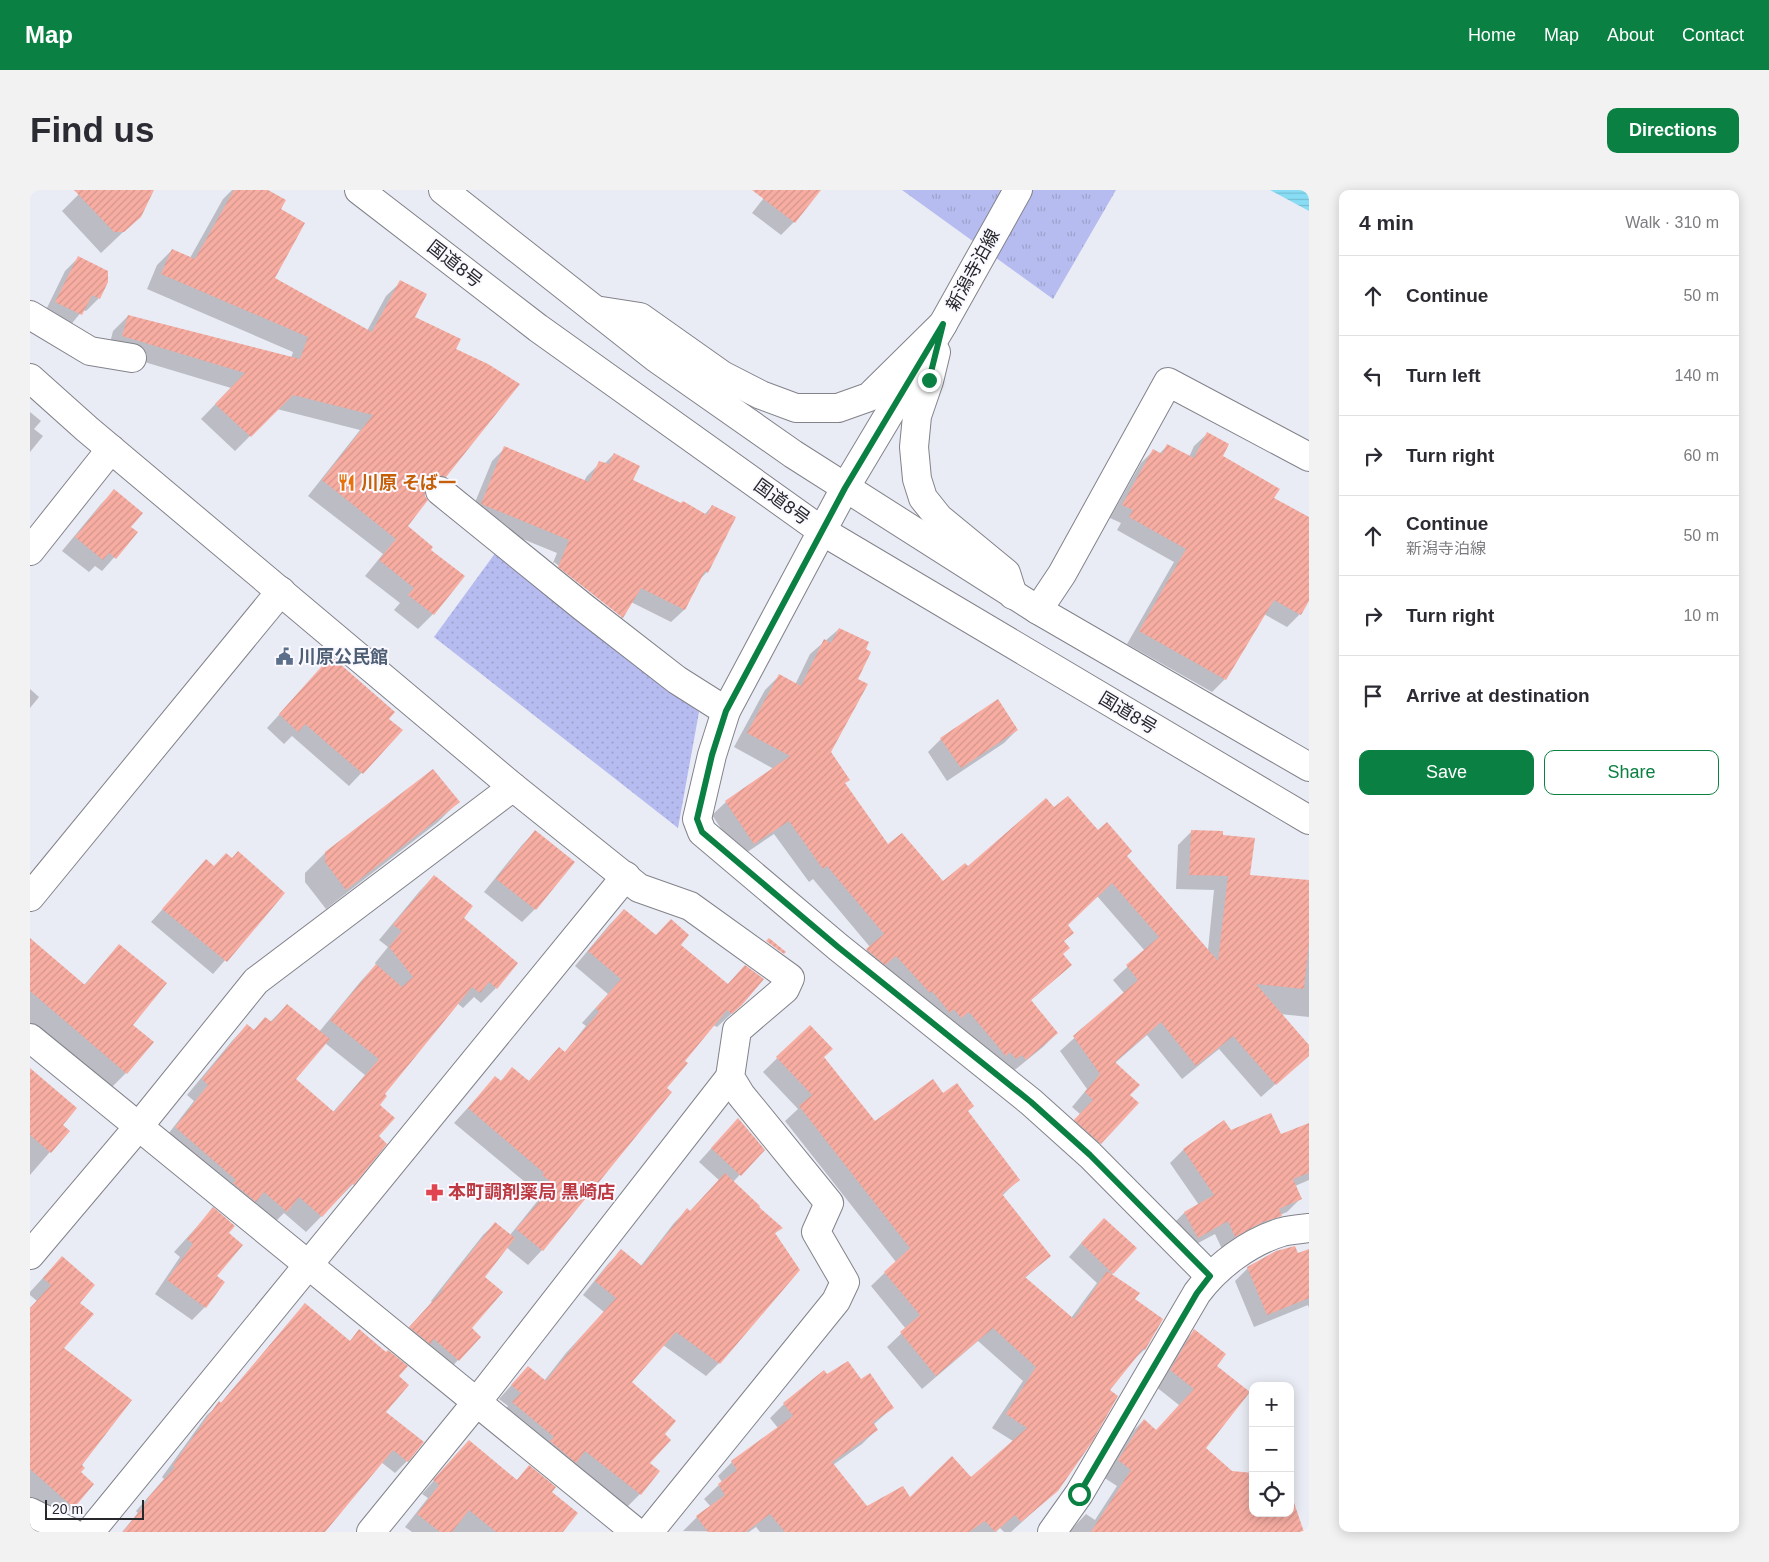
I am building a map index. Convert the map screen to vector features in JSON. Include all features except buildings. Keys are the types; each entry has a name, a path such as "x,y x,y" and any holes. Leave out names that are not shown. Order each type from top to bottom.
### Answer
{"main road":[{"name":"国道8号","path":"359,190 538,328 822,531 1309,820"},
{"path":"443,190 656,358 793,454 1038,610 1309,767"},
{"name":"新潟寺泊線","path":"1018,190 943,324 845,488 726,711 712,755 697,819 702,832 838,947 1031,1102 1090,1155 1210,1276"},
{"path":"595,310 640,317 722,375 761,395 796,408 838,408 869,397 943,324"},
{"path":"30,316 90,351 132,358"},
{"path":"943,324 929,380 917,416 914,447 917,479 922,498 938,518 1006,574 1013,594"},
{"path":"30,378 111,449 513,787 639,888 690,906 790,978 785,989 737,1030 730,1077 476,1403 371,1532"},
{"path":"1038,610 1062,574 1168,382 1309,457"},
{"path":"30,551 111,449"},
{"path":"440,491 583,607 677,680 726,711"},
{"path":"30,897 281,591"},
{"path":"30,1256 139,1126 256,981 513,787"},
{"path":"90,1532 626,876"},
{"path":"30,1038 636,1532"},
{"path":"649,1532 836,1302 845,1282 816,1232 829,1203 741,1094 730,1077"},
{"path":"1052,1532 1079,1494 1197,1293 1210,1276 1251,1246 1282,1232 1309,1228"},
{"path":"30,1512 71,1532"}],"green space":[{"path":"902,190 1116,190 1053,299"},
{"path":"496,552 699,712 678,828 434,637"}],"shaded area":[{"path":"1270,190 1309,190 1309,211"}],"place":[{"name":"川原 そば一","path":"347,483"},
{"name":"川原公民館","path":"284,657"},
{"name":"本町調剤薬局 黒崎店","path":"434,1192"}],"route":[{"path":"929,380 943,324 845,488 726,711 712,755 697,819 702,832 838,947 1031,1102 1090,1155 1210,1276 1197,1293 1079,1494"}]}
